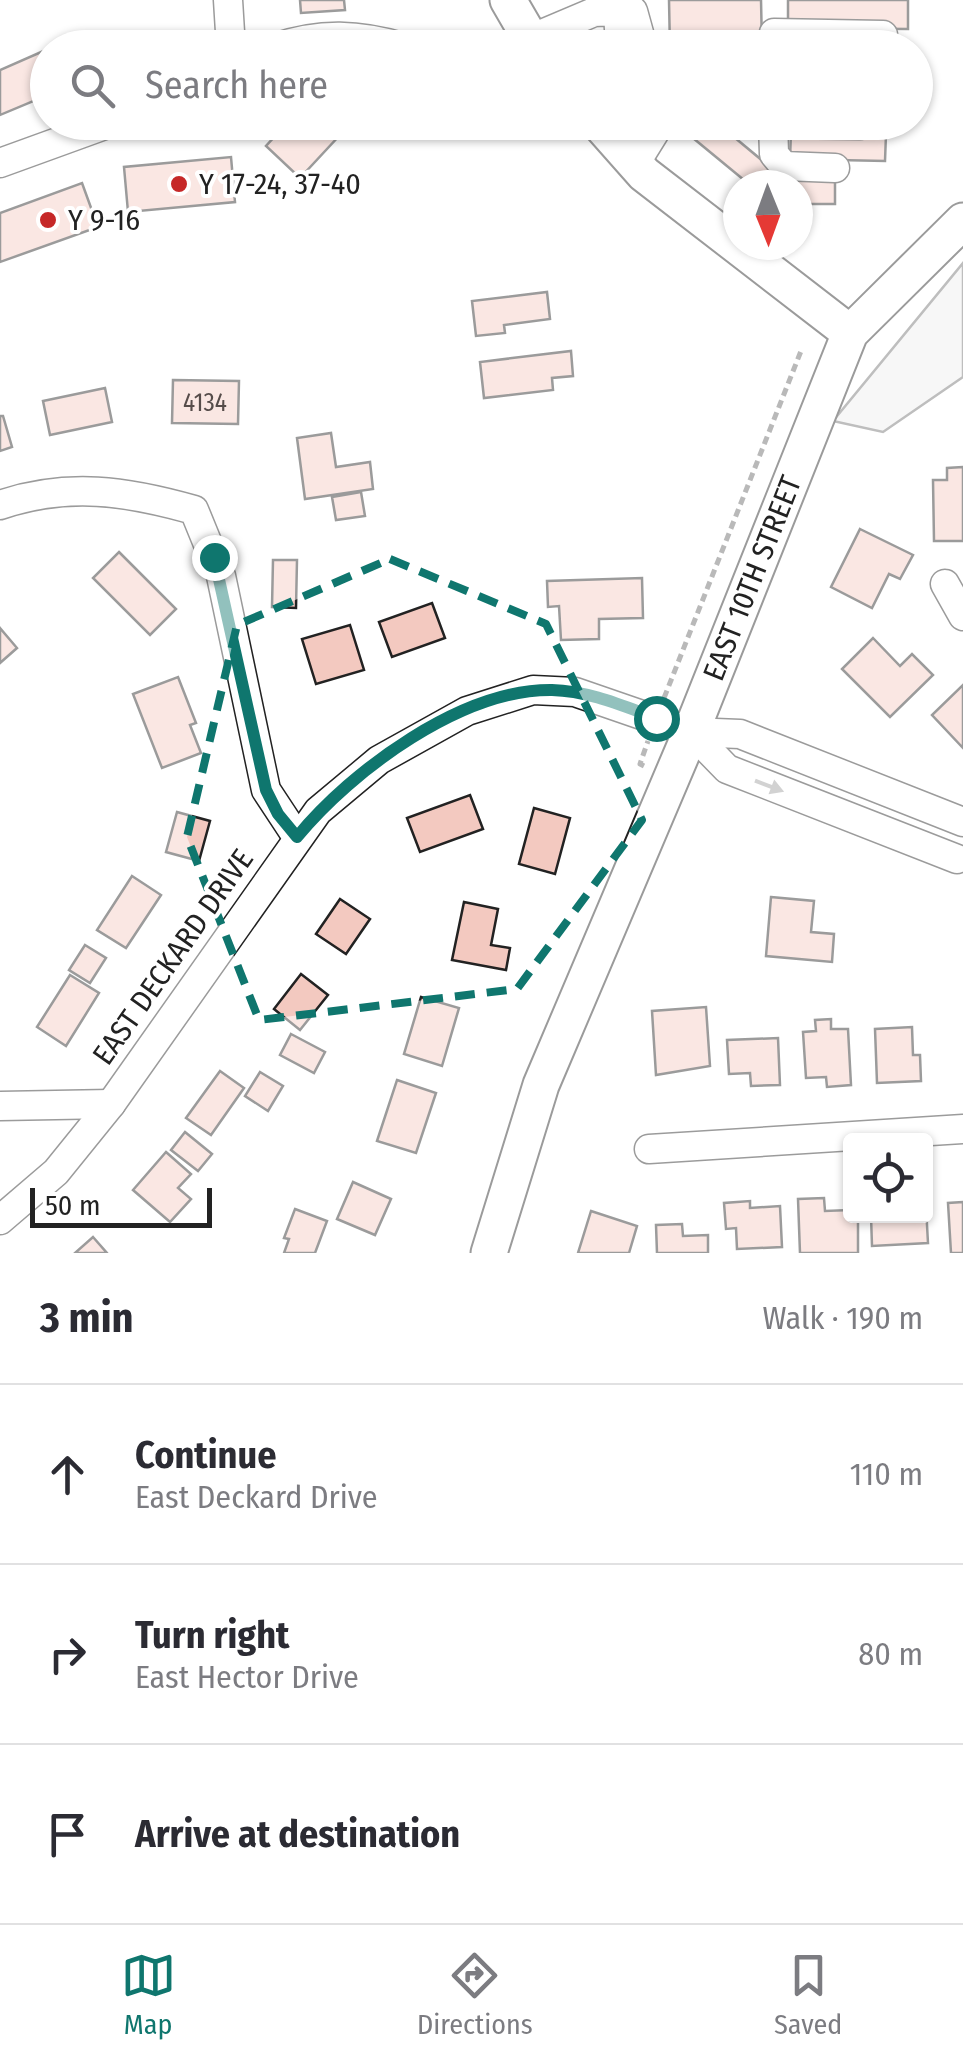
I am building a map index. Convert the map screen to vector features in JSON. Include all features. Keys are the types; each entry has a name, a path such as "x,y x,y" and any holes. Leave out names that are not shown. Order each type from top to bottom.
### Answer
{"main road":[{"path":"508,0 519,30"},
{"path":"614,140 635,164 850,334"},
{"name":"EAST 10TH STREET","path":"489,1253 541,1085 691,732 850,334 963,221"}],"street":[{"path":"228,0 230,30"},
{"path":"618,11 619,30"},
{"path":"558,30 594,12 618,11 634,11 639,30"},
{"path":"0,163 63,140"},
{"path":"635,164 650,140"},
{"path":"774,140 774,154 784,166 835,168"},
{"path":"0,505 68,490 113,490 194,510 221,576 266,790 278,814 297,837"},
{"path":"945,584 963,616"},
{"name":"EAST DECKARD DRIVE","path":"0,1220 56,1172 111,1104 297,837 344,786 380,760 416,736 507,696 533,690 575,692 691,732"},
{"path":"691,732 740,734 963,822"},
{"path":"691,732 727,769 961,858"},
{"path":"0,1106 111,1104"},
{"path":"648,1149 963,1130"}],"path":[{"path":"664,700 800,352"},
{"path":"646,746 640,764 647,767"}],"highlighted area":[{"path":"390,559 546,624 642,820 517,989 259,1020 187,837 237,625"}],"shaded area":[{"path":"963,263 963,377 883,432 833,421"}],"building":[{"path":"300,0 344,0 345,10 301,13"},
{"path":"669,0 761,0 762,30 670,30"},
{"path":"788,0 908,0 908,29 788,28"},
{"path":"30,57 30,102 0,115 0,70"},
{"path":"272,140 335,140 300,178 266,146"},
{"path":"695,140 738,140 774,170 732,170"},
{"path":"791,140 886,140 885,161 790,159"},
{"name":"Y 17-24, 37-40","path":"231,157 235,202 128,212 124,167"},
{"path":"813,177 835,177 835,204 813,204"},
{"name":"Y 9-16","path":"82,183 98,227 0,262 0,213"},
{"path":"547,292 550,319 504,325 505,333 476,336 472,301"},
{"path":"571,351 573,376 552,378 553,390 484,398 480,362"},
{"path":"173,380 239,381 238,424 172,423"},
{"path":"105,388 112,422 50,435 43,401"},
{"path":"0,416 12,447 0,451"},
{"path":"331,433 336,467 370,462 373,489 305,499 297,438"},
{"path":"963,467 963,541 934,541 933,480 947,480 947,468"},
{"path":"361,492 365,516 336,520 332,497"},
{"path":"860,529 913,555 900,579 889,574 872,608 831,587"},
{"path":"119,552 176,609 150,635 93,578"},
{"path":"273,560 297,560 296,608 272,607"},
{"path":"642,578 643,618 599,619 599,639 561,640 559,606 548,607 547,581"},
{"path":"432,603 445,638 392,657 379,622"},
{"path":"350,625 364,670 316,684 302,639"},
{"path":"0,628 17,648 0,663"},
{"path":"873,638 900,666 912,654 933,675 890,717 842,669"},
{"path":"178,677 196,723 190,725 201,753 162,768 133,694"},
{"path":"963,685 963,748 932,715"},
{"path":"470,795 483,829 420,852 407,818"},
{"path":"534,808 570,818 555,874 519,864"},
{"path":"177,812 210,821 199,861 166,852"},
{"path":"132,876 161,895 126,948 97,930"},
{"path":"771,897 814,901 811,932 834,934 832,962 766,956"},
{"path":"340,899 370,919 346,954 316,934"},
{"path":"464,902 498,909 491,945 510,948 506,970 452,960"},
{"path":"85,945 106,958 90,983 69,970"},
{"path":"301,974 328,995 300,1030 274,1009"},
{"path":"70,975 99,993 66,1046 37,1027"},
{"path":"421,997 459,1008 442,1066 404,1054"},
{"path":"706,1007 710,1066 656,1075 652,1011"},
{"path":"831,1019 831,1029 848,1029 851,1085 827,1087 826,1077 806,1078 803,1032 816,1031 815,1020"},
{"path":"912,1027 913,1055 920,1055 921,1081 877,1083 875,1029"},
{"path":"291,1034 325,1052 314,1073 280,1055"},
{"path":"778,1038 780,1085 751,1086 750,1073 729,1074 727,1040"},
{"path":"220,1071 244,1088 211,1135 186,1118"},
{"path":"260,1072 283,1086 268,1111 245,1096"},
{"path":"397,1080 436,1093 416,1153 377,1141"},
{"path":"185,1132 212,1154 198,1171 171,1150"},
{"path":"166,1152 191,1174 178,1188 191,1199 170,1222 133,1190"},
{"path":"353,1182 391,1199 375,1235 337,1219"},
{"path":"824,1198 825,1211 843,1210 843,1223 858,1223 858,1253 800,1253 798,1199"},
{"path":"750,1201 750,1208 780,1206 782,1247 737,1249 736,1228 726,1229 724,1203"},
{"path":"963,1202 963,1253 951,1253 948,1203"},
{"path":"295,1209 327,1221 315,1253 284,1253 289,1239 284,1238"},
{"path":"591,1211 637,1226 629,1253 578,1253"},
{"path":"871,1223 927,1223 928,1243 872,1246"},
{"path":"682,1224 683,1236 708,1235 708,1253 657,1253 656,1225"},
{"path":"93,1237 107,1253 75,1253"}],"place":[{"name":"Y 17-24, 37-40","path":"179,184"},
{"name":"Y 9-16","path":"48,220"}],"route":[{"path":"214,557 225,590 266,790 278,814 297,837 344,786 380,760 416,736 507,696 533,690 575,692 656,718"}]}
